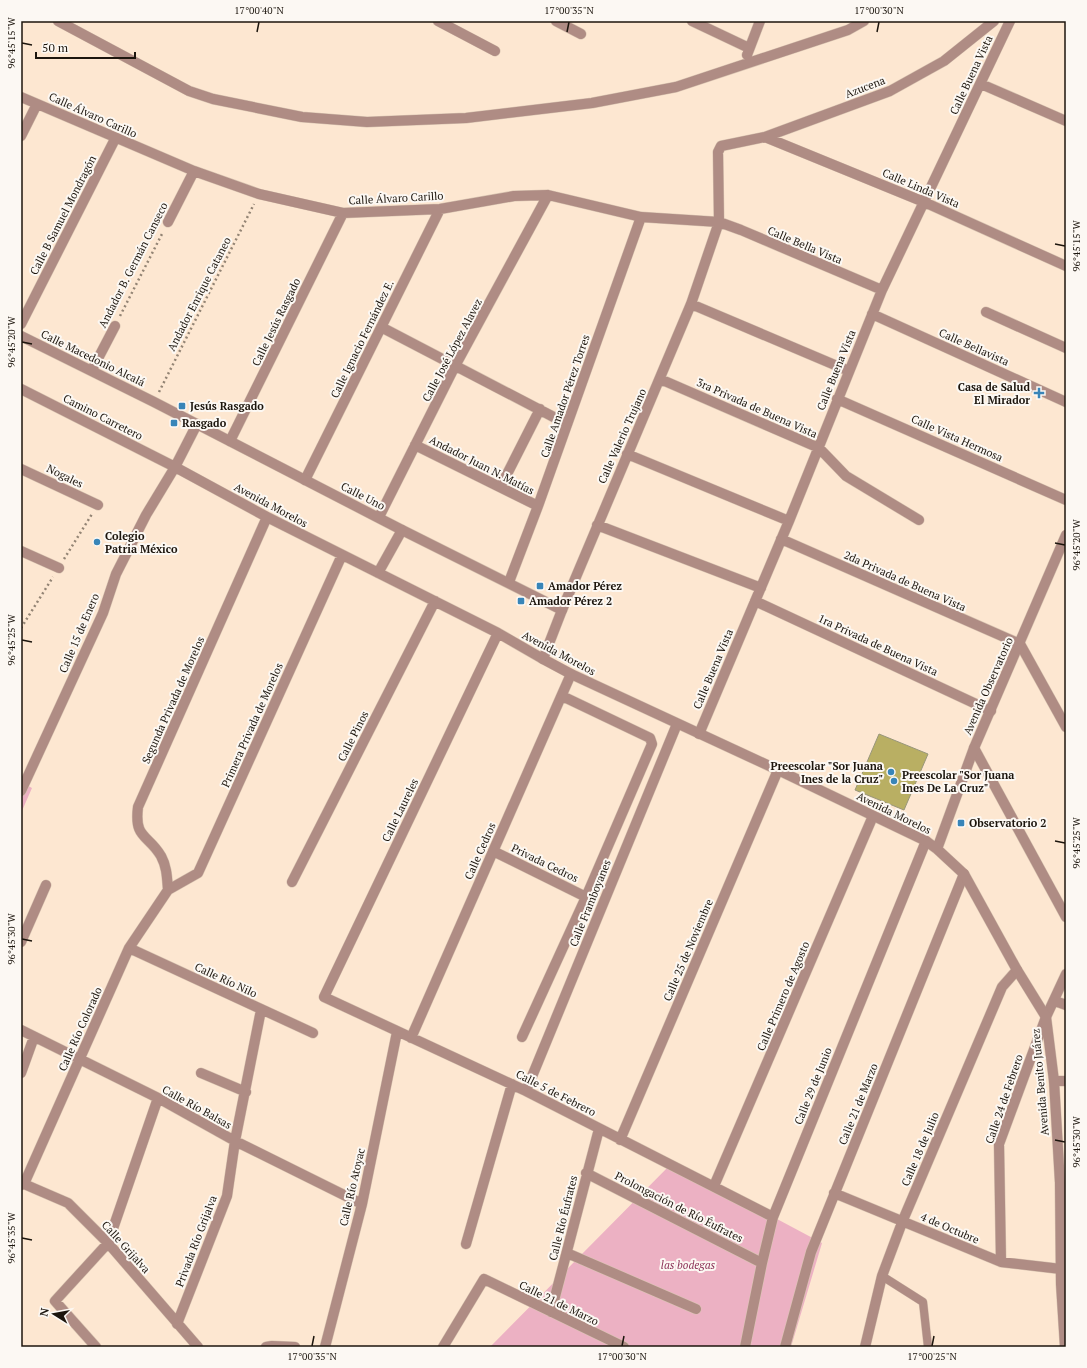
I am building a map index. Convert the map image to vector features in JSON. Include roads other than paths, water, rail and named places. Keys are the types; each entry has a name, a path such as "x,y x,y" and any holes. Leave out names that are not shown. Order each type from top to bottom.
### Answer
{"street":[{"path":"58,21 195,93 213,99 302,117 367,122 466,118 592,103 676,87 848,30 864,21"},
{"path":"438,21 495,51"},
{"path":"556,21 581,34"},
{"path":"692,21 749,48"},
{"path":"743,65 760,21"},
{"name":"Azucena","path":"729,145 765,137 890,91 944,61 994,21"},
{"name":"Calle Buena Vista","path":"699,734 789,521 819,448 837,398 882,290 1010,21"},
{"path":"981,84 1066,121"},
{"name":"Calle Álvaro Carillo","path":"21,97 115,139 194,171 259,194 343,213 440,209 514,196 548,195 641,216 718,222"},
{"path":"21,136 37,104"},
{"name":"Calle Linda Vista","path":"765,137 924,202 1066,266"},
{"name":"Calle B Samuel Mondragón","path":"21,324 115,139"},
{"name":"Calle Valerio Trujano","path":"543,659 597,525 692,304 718,222 718,152 721,146 729,145"},
{"name":"Andador B. Germán Canseco","path":"168,222 194,171"},
{"name":"Calle José López Alavez","path":"380,517 456,366 548,195"},
{"name":"Calle Ignacio Fernández E.","path":"305,480 440,209"},
{"name":"Calle Jesús Rasgado","path":"230,441 343,213"},
{"name":"Calle Amador Pérez Torres","path":"509,582 538,506 641,216"},
{"name":"Calle Bella Vista","path":"718,222 741,230 882,290"},
{"path":"692,304 849,371"},
{"path":"986,312 1066,348"},
{"name":"Calle Bellavista","path":"872,314 1066,402"},
{"name":"Andador B. Germán Canseco","path":"92,370 116,326"},
{"path":"381,327 567,424"},
{"name":"Calle Macedonio Alcalá","path":"21,336 154,402"},
{"name":"3ra Privada de Buena Vista","path":"660,378 819,448 846,476 919,520"},
{"name":"Camino Carretero","path":"21,389 175,467"},
{"name":"Calle Vista Hermosa","path":"837,398 1066,500"},
{"name":"Calle Uno","path":"154,402 380,517 402,530 509,582 562,610"},
{"path":"501,486 540,409"},
{"name":"Calle 15 de Enero","path":"21,791 104,613 116,574 146,515 175,467 197,424"},
{"name":"Andador Juan N. Matías","path":"415,445 501,486 538,506"},
{"path":"627,454 789,521"},
{"name":"Avenida Morelos","path":"175,467 267,517 498,633 571,674 778,770 926,841 937,849"},
{"name":"Nogales","path":"21,469 98,506"},
{"name":"Segunda Privada de Morelos","path":"168,890 167,870 161,855 141,835 136,822 138,807 267,517"},
{"path":"597,525 761,588"},
{"path":"378,574 402,530"},
{"name":"Avenida Observatorio","path":"937,849 974,748 1066,535"},
{"name":"2da Privada de Buena Vista","path":"781,539 1020,644"},
{"path":"21,550 59,568"},
{"name":"Primera Privada de Morelos","path":"168,890 198,873 342,555"},
{"name":"Calle Pinos","path":"292,882 435,601"},
{"name":"1ra Privada de Buena Vista","path":"756,601 991,711"},
{"name":"Calle Laureles","path":"324,997 498,633"},
{"path":"1020,644 1066,727"},
{"name":"Calle Cedros","path":"411,1038 571,674"},
{"path":"522,1037 586,897 652,744 650,738 562,696"},
{"name":"Calle Framboyanes","path":"526,1091 677,724"},
{"path":"974,748 1066,917"},
{"name":"Calle 25 de Noviembre","path":"620,1140 778,770"},
{"name":"Calle Primero de Agosto","path":"714,1186 873,816"},
{"name":"Calle 29 de Junio","path":"745,1347 762,1263 774,1217 926,841"},
{"name":"Avenida Benito Juárez","path":"937,849 964,874 1017,970 1046,1017 1054,1081 1063,1183 1061,1269 1064,1284 1065,1347"},
{"name":"Privada Cedros","path":"493,852 586,897"},
{"name":"Calle 21 de Marzo","path":"785,1347 811,1252 964,874"},
{"path":"21,942 46,885"},
{"name":"Calle Río Colorado","path":"23,1185 129,948 168,890"},
{"name":"Calle Río Nilo","path":"129,948 261,1010 314,1033"},
{"name":"Calle 18 de Julio","path":"865,1347 882,1276 903,1220 1002,987 1017,970"},
{"name":"Calle 24 de Febrero","path":"1001,1262 999,1144 1046,1017 1055,1001 1066,974"},
{"name":"Calle 5 de Febrero","path":"324,997 512,1084 774,1217"},
{"path":"1055,1001 1066,1005"},
{"name":"Privada Río Grijalva","path":"177,1324 227,1196 235,1141 246,1092 261,1010"},
{"name":"Calle Río Balsas","path":"21,1030 158,1098 235,1141 362,1204"},
{"name":"Calle Río Atoyac","path":"325,1347 362,1204 397,1032"},
{"path":"21,1073 34,1037"},
{"path":"201,1073 246,1092"},
{"path":"1054,1081 1066,1081"},
{"path":"466,1244 512,1084"},
{"path":"96,1347 55,1301 108,1243 158,1098"},
{"name":"Calle Río Éufrates","path":"551,1312 586,1173 599,1129"},
{"name":"Prolongación de Río Éufrates","path":"586,1173 762,1263"},
{"name":"Calle Grijalva","path":"23,1185 68,1203 108,1243 198,1347"},
{"name":"4 de Octubre","path":"834,1192 1001,1262 1061,1269"},
{"path":"567,1252 696,1309"},
{"path":"882,1276 923,1302 928,1347"},
{"name":"Calle 21 de Marzo","path":"443,1347 484,1279 624,1347"},
{"path":"266,1347 295,1347"}],"place":[{"name":"Casa de Salud El Mirador","path":"1039,393"},
{"name":"Jesús Rasgado","path":"182,406"},
{"name":"Rasgado","path":"174,423"},
{"name":"Colegio Patria México","path":"97,542"},
{"name":"Amador Pérez","path":"540,586"},
{"name":"Amador Pérez 2","path":"521,601"},
{"name":"Preescolar \"Sor Juana Ines de la Cruz\"","path":"891,772"},
{"name":"Preescolar \"Sor Juana Ines De La Cruz\"","path":"894,781"},
{"name":"Observatorio 2","path":"961,823"}],"park label":[{"name":"las bodegas","path":"688,1265"}]}
